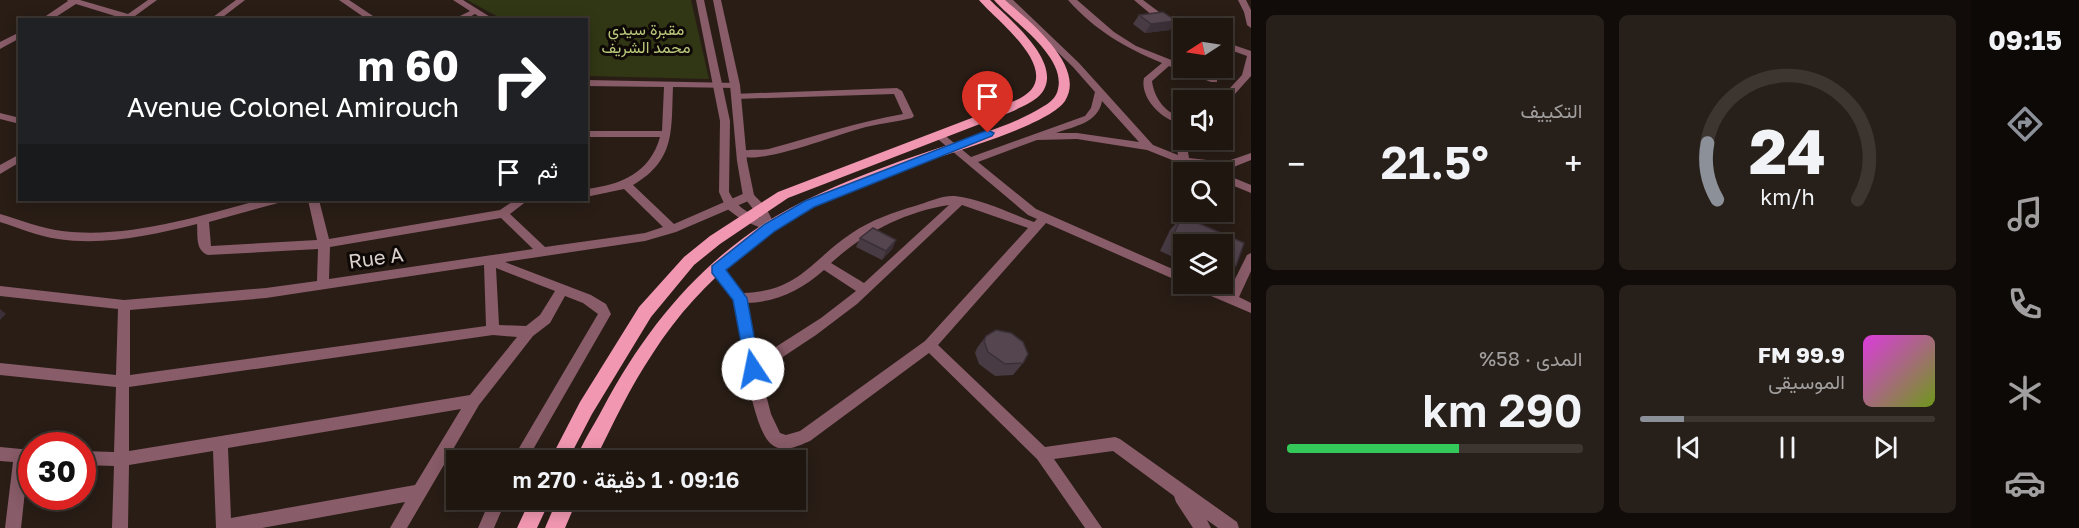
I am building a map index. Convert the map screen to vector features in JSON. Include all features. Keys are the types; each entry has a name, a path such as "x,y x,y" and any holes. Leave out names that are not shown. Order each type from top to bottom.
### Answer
{"main road":[{"path":"564,450 586,408 645,312 688,261 746,217 815,181 1027,99 1038,90 1043,81 1040,63 1031,49 984,0"},
{"path":"590,450 646,348 675,310 717,269 770,227 809,204 1047,109 1060,100 1065,86 1064,72 1058,59 999,0"},
{"path":"527,528 535,510"},
{"path":"555,528 563,510"}],"street":[{"path":"128,17 153,0"},
{"path":"216,18 241,0"},
{"path":"343,0 372,18"},
{"path":"457,0 488,18"},
{"path":"700,0 725,121 724,192 730,205 746,217 770,227"},
{"path":"717,0 735,85 749,196 761,209 770,227"},
{"path":"1008,0 1076,65 1149,147"},
{"path":"1071,0 1111,34 1133,48 1214,80"},
{"path":"1138,0 1173,23"},
{"path":"1232,0 1242,1 1251,25"},
{"path":"47,18 74,1 132,18"},
{"path":"460,18 476,11"},
{"path":"4,44 18,35"},
{"path":"1233,49 1251,56 1246,76 1233,91"},
{"path":"1167,63 1147,80 1147,90 1156,104 1173,115"},
{"path":"588,83 735,85"},
{"path":"588,193 620,188 654,165 666,134 669,84"},
{"path":"736,96 897,91 909,116 864,124 769,153 742,154"},
{"path":"970,161 1088,118 1096,109 1099,93"},
{"path":"0,116 18,120"},
{"path":"588,134 666,134"},
{"path":"938,135 1032,212 1040,223"},
{"path":"1035,137 1077,136 1149,147 1184,161 1226,166 1251,156"},
{"path":"1183,150 1184,161"},
{"path":"0,170 18,158"},
{"path":"1233,180 1249,185"},
{"path":"626,185 672,229"},
{"name":"Rue A","path":"0,291 124,305 323,285 645,237 672,229 749,196"},
{"path":"740,298 774,297 804,281 865,231 898,216 952,200 1040,223 1173,275"},
{"path":"0,218 70,236 125,235 202,219 270,201"},
{"path":"313,201 324,244 323,285"},
{"path":"202,219 204,246 208,250 324,244 503,214 521,201"},
{"path":"753,369 818,327 865,290 915,239 960,201"},
{"path":"503,214 544,253"},
{"path":"717,269 740,298 753,369 768,430 776,439 788,442 805,436 930,345 1040,223"},
{"path":"1232,300 1251,258"},
{"path":"493,330 490,261 587,300 602,308 605,314 525,450"},
{"path":"825,265 865,290"},
{"path":"398,528 474,401 528,332 545,319 562,290"},
{"path":"1218,294 1251,308"},
{"path":"120,528 124,305"},
{"path":"0,369 123,382 493,330 528,332"},
{"path":"930,345 1042,454 1094,528"},
{"path":"96,458 121,459 474,401"},
{"path":"220,443 224,527 418,492"},
{"path":"1042,454 1115,444 1231,528"},
{"path":"0,454 18,456"},
{"path":"1174,488 1203,528"},
{"path":"13,528 18,501"},
{"path":"486,528 494,510"}],"green space":[{"name":"مقبرة سيدي محمد الشريف","path":"467,0 691,0 709,79 588,76 588,18 500,18"}],"building":[{"path":"1163,12 1173,21 1151,24 1139,15"},
{"path":"1179,222 1196,222 1223,234 1174,234"},
{"path":"873,228 896,240 886,251 860,238"},
{"path":"1233,238 1244,243 1236,266 1233,265"},
{"path":"996,330 1011,333 1023,342 1028,354 1023,363 1005,364 988,352 984,341 986,336"}],"route":[{"path":"753,369 740,298 717,269 789,214 988,133"}]}
